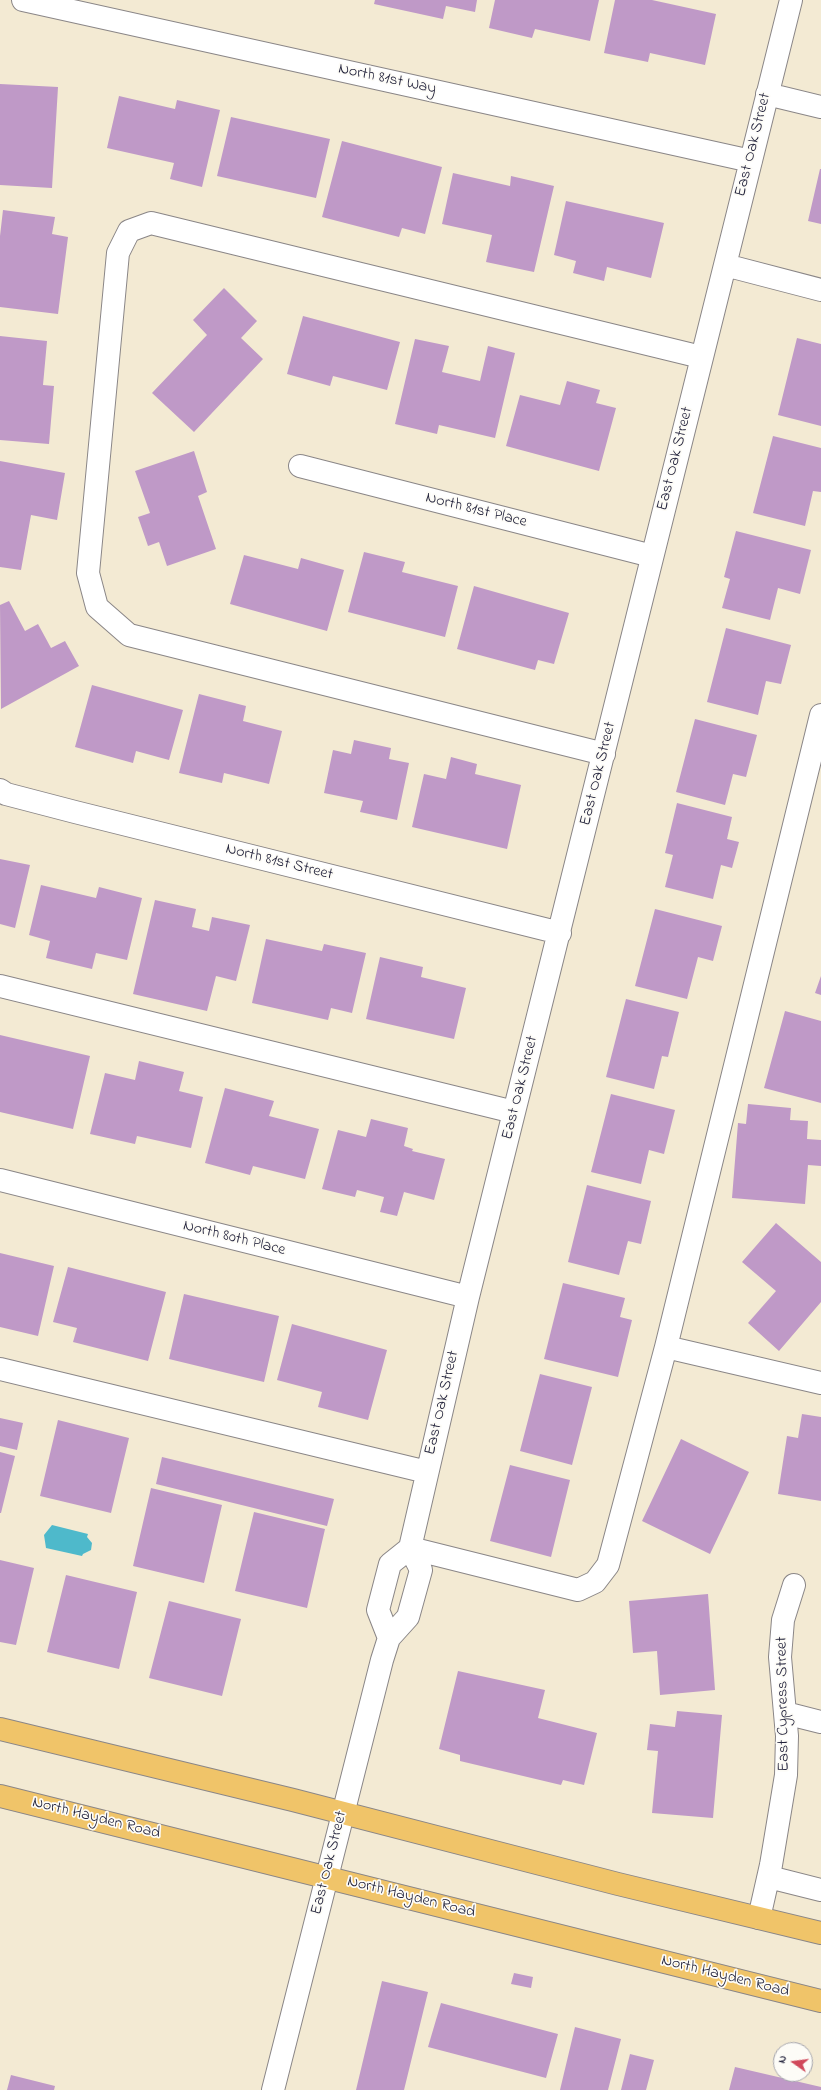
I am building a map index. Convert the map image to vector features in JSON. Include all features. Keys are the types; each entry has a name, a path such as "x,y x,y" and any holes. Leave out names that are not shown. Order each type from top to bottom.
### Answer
{"main road":[{"path":"0,1730 342,1813 618,1884 821,1933"},
{"name":"North Hayden Road","path":"0,1796 821,2001"}],"street":[{"name":"North 81st Way","path":"22,0 750,160"},
{"name":"East Oak Street","path":"273,2090 342,1813 389,1638 408,1617 421,1570 410,1548 468,1297 560,933 750,160 791,0"},
{"path":"767,94 821,107"},
{"path":"604,754 129,635 97,607 88,573 118,253 129,231 151,224 702,357"},
{"path":"725,265 821,290"},
{"name":"North 81st Place","path":"300,466 652,556"},
{"path":"389,1638 378,1610 390,1564 410,1548 578,1590 595,1582 608,1565 666,1347 821,715"},
{"name":"North 81st Street","path":"0,790 6,794 75,812 560,933"},
{"path":"0,986 514,1112"},
{"name":"North 80th Place","path":"0,1180 468,1297"},
{"path":"666,1347 821,1383"},
{"path":"0,1369 427,1472"},
{"name":"East Cypress Street","path":"759,1918 769,1877 786,1775 787,1736 780,1657 783,1620 794,1584"},
{"path":"785,1713 821,1722"},
{"path":"769,1877 821,1890"}],"water":[{"path":"52,1525 88,1534 87,1537 92,1543 91,1550 82,1556 46,1548 44,1535"}],"building":[{"path":"375,0 477,0 475,12 446,6 443,19 374,4"},
{"path":"495,0 599,0 590,41 535,29 532,38 489,28"},
{"path":"615,0 652,0 716,14 705,65 650,53 648,62 604,53"},
{"path":"0,84 58,87 52,188 0,185"},
{"path":"119,96 175,109 177,100 220,110 202,187 170,179 174,163 107,148"},
{"path":"231,117 330,139 316,198 217,176"},
{"path":"342,141 442,167 425,234 402,228 399,237 322,217"},
{"path":"821,169 821,224 808,221"},
{"path":"453,173 510,186 511,176 554,186 534,272 486,262 492,235 442,224"},
{"path":"566,201 664,223 651,278 607,267 604,281 573,273 576,261 554,255"},
{"path":"3,210 55,217 52,234 68,237 58,314 0,307 0,236"},
{"path":"224,288 257,321 241,338 263,359 194,432 152,393 207,335 193,320"},
{"path":"303,316 400,342 387,390 333,376 330,386 287,374"},
{"path":"0,336 47,341 43,385 54,386 49,444 0,440"},
{"path":"797,338 821,344 821,426 778,415"},
{"path":"415,339 449,346 442,372 480,381 488,346 515,353 495,438 439,425 437,434 395,424"},
{"path":"567,381 600,390 596,403 616,408 599,471 506,446 520,395 560,405"},
{"path":"773,436 821,448 821,492 813,491 805,526 753,513"},
{"path":"194,451 207,492 198,496 216,549 167,566 159,542 148,546 138,517 150,513 135,471"},
{"path":"0,461 65,473 57,520 31,515 21,570 0,567"},
{"path":"736,531 811,550 800,594 778,588 770,620 722,608 730,579 724,577"},
{"path":"364,552 405,562 402,572 458,586 445,637 348,612"},
{"path":"244,555 298,569 301,558 344,570 327,631 230,604"},
{"path":"474,586 569,613 554,664 538,660 535,670 457,649"},
{"path":"9,601 25,631 38,624 51,648 65,641 79,666 1,709 0,605"},
{"path":"726,628 791,645 781,684 766,681 758,715 707,702"},
{"path":"92,685 183,710 169,760 136,751 133,763 75,747"},
{"path":"199,694 246,706 243,721 282,731 269,784 224,773 222,783 179,773"},
{"path":"695,719 757,735 746,777 733,774 725,805 676,792"},
{"path":"354,740 391,748 389,759 409,763 397,820 360,812 363,801 324,793 333,750 351,754"},
{"path":"451,757 477,764 475,774 521,785 507,849 412,827 424,774 446,779"},
{"path":"677,803 732,817 727,839 739,842 732,868 721,865 713,899 665,887 673,855 665,853"},
{"path":"0,859 30,865 15,928 0,924"},
{"path":"41,885 96,898 99,887 142,898 127,960 96,953 92,969 46,958 50,941 29,935"},
{"path":"155,900 196,909 192,927 209,931 212,917 250,925 236,981 216,976 207,1011 133,994"},
{"path":"655,909 722,926 713,961 698,957 687,999 635,986"},
{"path":"266,939 322,951 324,944 366,953 352,1013 331,1008 328,1020 252,1003"},
{"path":"380,957 423,967 421,977 466,988 454,1039 366,1019"},
{"path":"821,976 821,995 815,993"},
{"path":"626,999 679,1012 668,1057 662,1056 654,1089 606,1077"},
{"path":"785,1011 821,1021 821,1103 764,1088"},
{"path":"0,1035 90,1056 73,1129 0,1112"},
{"path":"139,1061 184,1072 179,1091 203,1097 191,1148 137,1136 135,1144 90,1134 105,1073 135,1080"},
{"path":"225,1088 274,1101 269,1116 319,1129 305,1179 253,1166 250,1175 205,1163"},
{"path":"611,1094 675,1110 664,1154 649,1150 641,1184 591,1172"},
{"path":"748,1104 791,1108 790,1120 808,1121 807,1139 821,1140 821,1166 808,1165 805,1204 732,1198 738,1123 746,1124"},
{"path":"371,1119 408,1128 404,1146 413,1149 412,1151 445,1159 434,1200 404,1192 397,1216 380,1212 384,1197 357,1190 355,1197 322,1189 338,1130 366,1137"},
{"path":"587,1185 651,1201 641,1244 628,1241 619,1275 568,1262"},
{"path":"776,1223 821,1262 821,1302 779,1351 748,1323 776,1291 742,1262"},
{"path":"0,1253 54,1266 38,1336 0,1327"},
{"path":"68,1267 166,1292 148,1361 73,1342 77,1328 53,1322"},
{"path":"563,1283 625,1298 620,1317 632,1320 618,1377 544,1359"},
{"path":"184,1294 279,1316 264,1382 169,1359"},
{"path":"292,1324 387,1350 368,1420 318,1407 322,1392 277,1380"},
{"path":"540,1374 592,1387 572,1465 520,1451"},
{"path":"802,1414 821,1417 821,1501 778,1494 787,1436 798,1438"},
{"path":"0,1418 23,1423 17,1450 0,1446"},
{"path":"58,1420 129,1438 111,1513 40,1496"},
{"path":"681,1439 749,1472 710,1554 642,1521"},
{"path":"0,1452 15,1456 1,1513 0,1513"},
{"path":"162,1457 334,1499 327,1526 156,1484"},
{"path":"510,1465 570,1480 551,1557 490,1541"},
{"path":"151,1488 222,1505 204,1583 133,1566"},
{"path":"254,1512 325,1529 307,1608 235,1591"},
{"path":"0,1560 34,1568 16,1645 0,1642"},
{"path":"66,1575 137,1592 119,1669 47,1652"},
{"path":"708,1594 715,1690 660,1695 657,1651 633,1653 629,1601"},
{"path":"169,1601 241,1619 222,1696 149,1678"},
{"path":"458,1671 545,1690 538,1718 597,1733 584,1785 563,1780 561,1785 460,1761 460,1755 439,1749"},
{"path":"677,1711 722,1715 713,1818 652,1813 658,1751 647,1750 650,1724 675,1727"},
{"path":"514,1973 533,1977 531,1988 511,1984"},
{"path":"382,1981 428,1992 404,2090 356,2090"},
{"path":"441,2003 558,2034 546,2078 428,2047"},
{"path":"575,2027 621,2039 608,2090 560,2090"},
{"path":"630,2054 654,2060 646,2090 621,2090"},
{"path":"735,2067 773,2076 773,2082 800,2082 821,2087 821,2090 729,2090"},
{"path":"11,2075 55,2086 54,2090 7,2090"}]}
